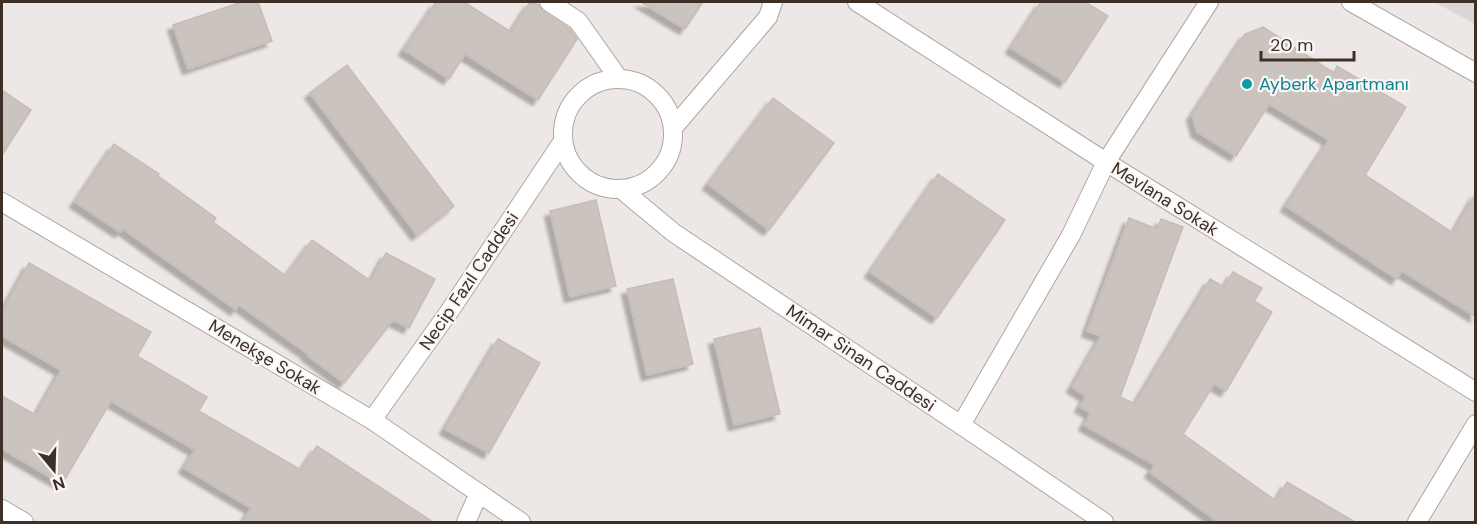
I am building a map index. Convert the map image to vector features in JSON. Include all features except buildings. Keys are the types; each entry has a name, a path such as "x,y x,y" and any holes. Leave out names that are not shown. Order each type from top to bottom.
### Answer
{"street":[{"path":"549,2 578,21 619,79"},
{"path":"673,128 768,17 773,2"},
{"name":"Mevlana Sokak","path":"857,2 1106,162 1476,392"},
{"path":"961,425 1071,235 1106,162 1209,2"},
{"path":"1351,2 1476,73"},
{"path":"619,79 635,82 649,89 669,113 673,128 672,146 665,162 654,176 638,185 621,189 604,188 589,182 576,171 567,157 563,141 564,122 571,105 584,91 601,82 619,79"},
{"name":"Necip Fazıl Caddesi","path":"372,420 451,309 563,141"},
{"name":"Mimar Sinan Caddesi","path":"621,189 674,233 961,425 1101,522"},
{"name":"Menekşe Sokak","path":"2,202 372,420 521,522"},
{"path":"1417,522 1476,424"},
{"path":"466,522 479,493"},
{"path":"2,509 24,522"}],"shaded area":[{"path":"1434,2 1475,2 1475,24"}],"place":[{"name":"Ayberk Apartmanı","path":"1247,84"}]}
